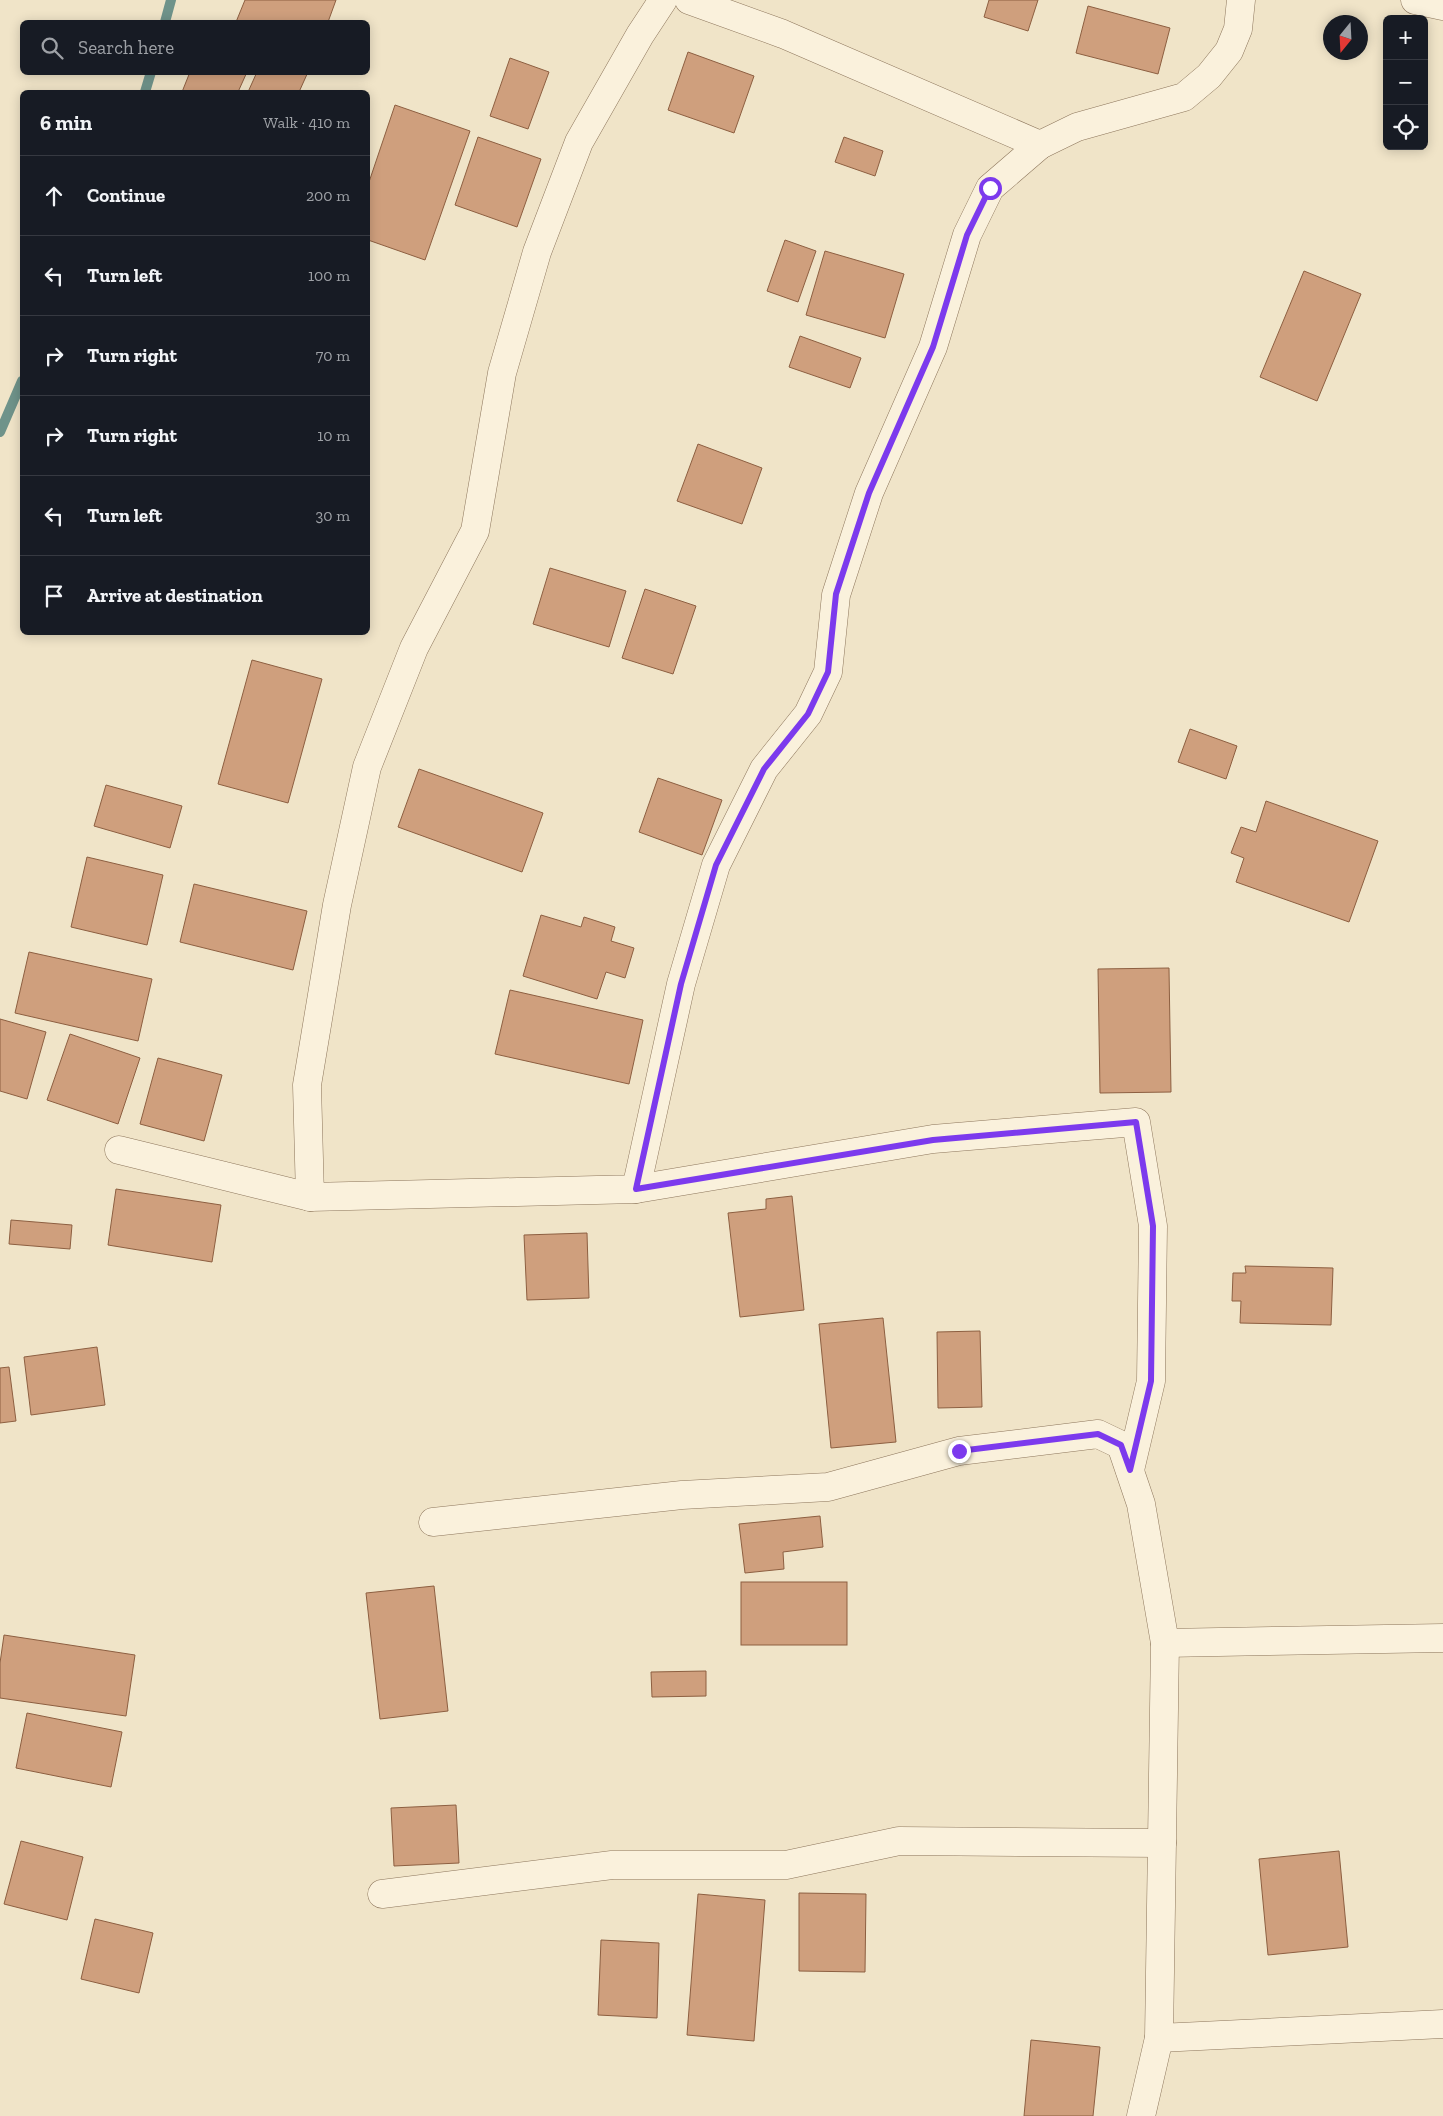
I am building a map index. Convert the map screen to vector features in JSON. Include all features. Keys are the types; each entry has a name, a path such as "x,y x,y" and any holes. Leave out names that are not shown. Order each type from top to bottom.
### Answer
{"street":[{"path":"310,1197 306,1086 337,905 367,767 414,648 475,531 502,373 537,252 579,142 640,35 663,0"},
{"path":"689,0 783,34 1040,145"},
{"path":"636,1189 681,984 716,865 764,769 808,714 828,672 836,594 869,493 933,347 967,235 990,188 1040,145 1077,127 1184,97 1210,76 1229,51 1238,29 1241,0"},
{"path":"1415,0 1443,6"},
{"path":"118,1150 310,1197 636,1189 933,1140 1136,1122 1153,1226 1151,1381 1130,1470"},
{"path":"433,1522 682,1495 828,1487 959,1451 1098,1434 1121,1445 1141,1504 1165,1643 1159,2038 1141,2116"},
{"path":"1165,1643 1443,1638"},
{"path":"382,1894 612,1865 786,1864 900,1841 1162,1843"},
{"path":"1159,2038 1443,2024"}],"building":[{"path":"245,0 336,0 329,20 237,20"},
{"path":"989,0 1038,0 1028,31 984,17"},
{"path":"1088,6 1170,28 1158,74 1076,53"},
{"path":"688,52 754,76 734,133 668,110"},
{"path":"510,58 549,72 528,129 490,116"},
{"path":"189,75 246,75 239,90 183,90"},
{"path":"256,75 307,75 300,90 249,90"},
{"path":"395,105 470,131 425,260 370,241 370,179"},
{"path":"478,137 541,159 517,227 455,205"},
{"path":"844,137 883,151 875,176 835,162"},
{"path":"785,240 816,251 798,302 767,291"},
{"path":"825,251 904,274 885,338 806,315"},
{"path":"1304,271 1361,294 1317,401 1260,377"},
{"path":"800,336 861,358 850,388 789,367"},
{"path":"698,444 762,468 742,524 677,501"},
{"path":"550,568 626,591 609,647 533,624"},
{"path":"645,589 696,606 673,674 622,658"},
{"path":"252,660 322,679 288,803 218,784"},
{"path":"1190,729 1237,746 1226,779 1178,762"},
{"path":"419,769 543,813 522,872 398,827"},
{"path":"658,778 722,800 702,855 639,832"},
{"path":"106,785 182,806 170,848 94,826"},
{"path":"1266,801 1378,841 1349,922 1236,882 1244,858 1231,853 1241,827 1256,832"},
{"path":"87,857 163,875 147,945 71,927"},
{"path":"194,884 307,911 293,970 180,942"},
{"path":"541,915 581,927 584,917 615,927 611,941 634,948 625,978 606,972 597,999 523,976"},
{"path":"29,952 152,979 138,1041 15,1013"},
{"path":"1169,968 1171,1092 1100,1093 1098,969"},
{"path":"510,990 643,1020 629,1084 495,1054"},
{"path":"0,1019 46,1032 27,1099 0,1091"},
{"path":"70,1034 140,1058 118,1124 47,1100"},
{"path":"158,1058 222,1075 204,1141 140,1124"},
{"path":"116,1189 221,1205 212,1262 108,1245"},
{"path":"792,1196 804,1310 740,1317 728,1213 766,1209 766,1199"},
{"path":"11,1220 72,1225 70,1249 9,1244"},
{"path":"587,1233 589,1298 527,1300 524,1235"},
{"path":"1245,1266 1333,1268 1331,1325 1240,1323 1241,1301 1232,1301 1233,1273 1246,1273"},
{"path":"883,1318 896,1442 831,1448 819,1324"},
{"path":"980,1331 982,1407 938,1408 937,1332"},
{"path":"97,1347 105,1405 31,1415 24,1357"},
{"path":"9,1367 16,1421 0,1423 0,1368"},
{"path":"820,1516 823,1547 783,1552 784,1569 745,1573 739,1524"},
{"path":"741,1582 847,1582 847,1645 741,1645"},
{"path":"434,1586 448,1711 380,1719 366,1593"},
{"path":"4,1635 135,1655 126,1716 0,1698 0,1663"},
{"path":"706,1671 706,1696 652,1697 651,1672"},
{"path":"27,1713 122,1732 111,1787 16,1768"},
{"path":"456,1805 459,1863 394,1866 391,1808"},
{"path":"21,1841 83,1857 67,1920 4,1904"},
{"path":"1339,1851 1348,1947 1268,1955 1259,1859"},
{"path":"799,1893 866,1894 865,1972 799,1971"},
{"path":"698,1894 765,1900 754,2041 687,2035"},
{"path":"95,1919 153,1933 139,1993 81,1979"},
{"path":"601,1940 659,1943 657,2018 598,2015"},
{"path":"1031,2040 1100,2047 1093,2116 1024,2116"}],"waterway":[{"path":"166,20 171,0"},
{"path":"146,90 150,75"},
{"path":"0,432 20,386"}],"route":[{"path":"959,1451 1098,1434 1121,1445 1130,1470 1151,1381 1153,1226 1136,1122 933,1140 636,1189 681,984 716,865 764,769 808,714 828,672 836,594 869,493 933,347 967,235 990,188"}]}
